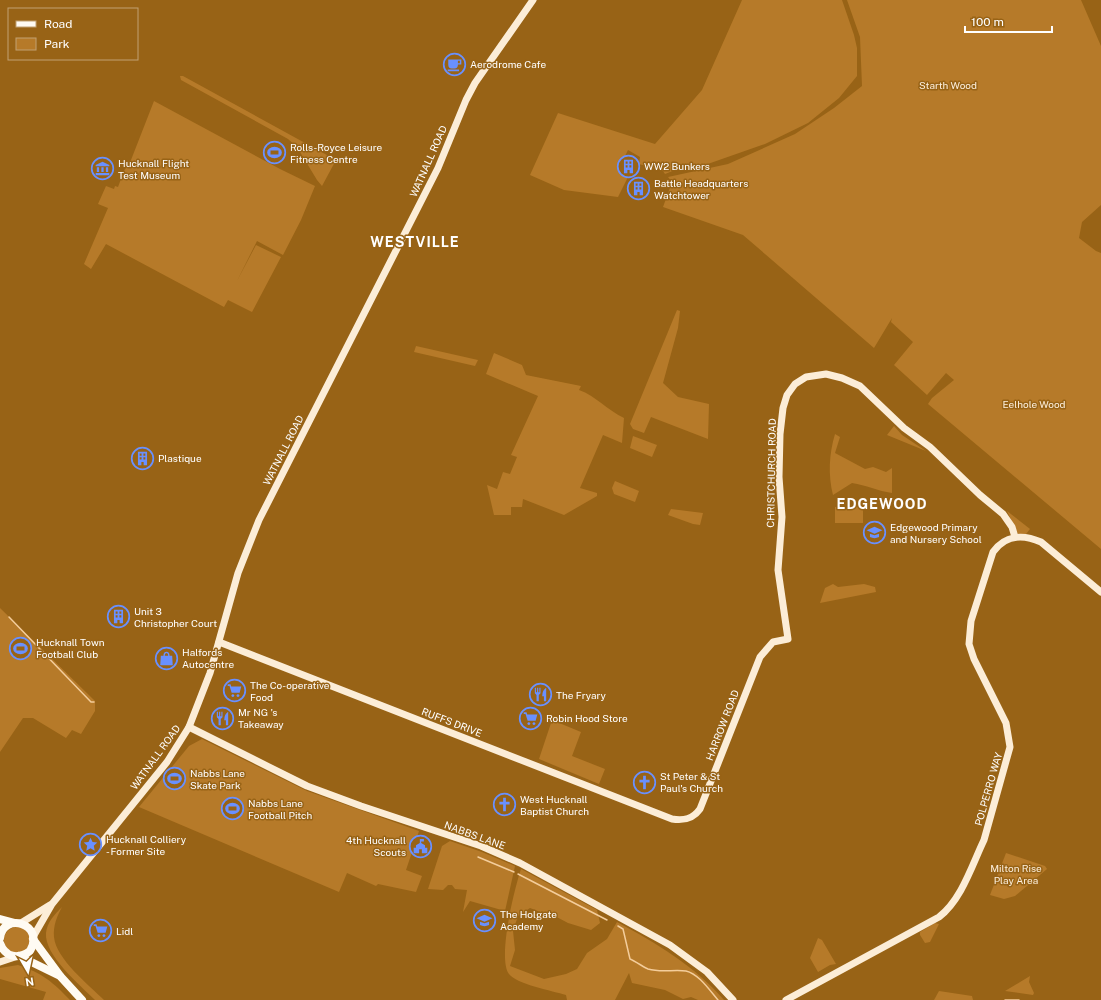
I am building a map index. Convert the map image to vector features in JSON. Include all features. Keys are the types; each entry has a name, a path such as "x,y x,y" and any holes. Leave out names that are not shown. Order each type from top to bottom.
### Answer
{"main road":[{"path":"0,919 18,923 29,929 33,938 61,977 82,1000"},
{"path":"0,938 3,930 18,923"},
{"path":"17,956 30,950 33,938"},
{"path":"0,943 5,952 17,956 61,977"}],"street":[{"name":"WATNALL ROAD","path":"33,938 52,904 166,762 189,727 204,693 245,553 267,503 438,168 466,100 476,81 533,0"},
{"name":"CHRISTCHURCH ROAD","path":"788,639 778,570 782,516 779,477 780,434 783,408 787,395 795,384 806,377 826,374 842,378 860,386 904,428 930,447 980,495 1003,514 1012,527 1015,537"},
{"path":"1015,537 1026,537 1041,542 1101,592"},
{"name":"POLPERRO WAY","path":"786,1000 939,917 955,899 984,840 1010,747 1006,723 971,650 969,628 993,552 1002,542 1015,537"},
{"name":"HARROW ROAD","path":"679,820 691,818 700,809 760,657 773,642 788,639"},
{"name":"RUFFS DRIVE","path":"219,642 665,816 679,820"},
{"name":"NABBS LANE","path":"189,727 307,786 361,806 481,846 520,863 670,945 707,972 733,1000"},
{"name":"WATNALL ROAD","path":"18,923 52,904"},
{"path":"0,962 17,956"}],"green space":[{"path":"742,0 842,0 857,48 857,76 839,98 808,123 765,144 702,166 675,170 665,174 663,171 639,164 640,157 628,150 620,166 630,173 618,197 564,190 530,175 558,113 655,144 702,90"},
{"path":"847,0 1081,0 1101,46 1101,205 1082,222 1079,238 1101,253 1101,549 928,404 932,398 954,380 946,373 927,395 894,365 913,342 891,322 892,318 874,348 743,235 663,207 672,182 668,177 728,164 795,134 834,108 862,86 860,37"},
{"path":"180,76 183,76 336,160 322,186 297,147 288,139 181,80"},
{"path":"154,101 280,169 315,186 301,220 283,255 257,241 237,281 256,245 281,257 252,312 228,300 224,307 106,244 91,269 84,264 108,208 98,204 106,186 114,189 115,186 118,187 121,179 120,177 131,160"},
{"path":"677,310 680,311 678,328 663,383 678,397 709,404 708,439 651,417 644,433 633,429 630,424"},
{"path":"416,346 478,360 475,366 414,352"},
{"path":"494,353 522,365 526,375 581,386 579,390 591,396 624,418 622,443 603,435 580,488 597,493 597,496 564,515 523,499 522,507 511,507 511,515 494,515 487,485 497,489 503,472 510,474 517,457 511,455 538,396 486,374"},
{"path":"894,426 902,435 926,451 887,435"},
{"path":"835,434 840,437 835,453 865,469 873,467 886,472 892,468 892,493 852,483 833,495 830,480 830,464 831,449"},
{"path":"633,436 657,445 652,457 630,448"},
{"path":"615,481 639,491 635,502 614,494 612,488"},
{"path":"835,507 863,507 863,523 835,523"},
{"path":"671,509 703,513 700,525 668,515"},
{"path":"1007,511 1030,529 1026,534 1018,534"},
{"path":"833,584 838,587 864,584 875,587 876,592 820,603 825,588"},
{"name":"Hucknall Town Football Club","path":"0,608 95,701 95,711 81,734 72,730 66,738 33,718 23,718 0,752"},
{"path":"552,720 581,732 572,756 605,769 599,784 539,759"},
{"path":"202,739 307,791 419,831 406,870 422,876 416,892 378,884 376,886 347,873 339,892 139,807 189,746"},
{"path":"450,841 482,852 515,866 505,911 470,901 463,912 467,890 455,889 452,885 448,885 443,890 428,889 442,846"},
{"name":"Milton Rise Play Area","path":"1006,853 1045,866 1047,869 1015,896 1004,899 990,895"},
{"path":"521,869 597,910 600,923 591,930 568,923 551,914 548,915 530,908 518,916 513,931 515,950 510,966 544,979 566,974 577,969 587,953 607,939 617,922 646,938 688,966 701,976 724,1000 698,1000 691,997 683,999 665,990 632,983 629,973 615,1000 567,1000 566,995 527,984 513,978 509,974 506,966 506,938 511,906"},
{"path":"62,907 54,929 56,945 67,963 104,1000 95,1000 72,978 51,951 47,942 46,933 48,925"},
{"path":"935,923 939,924 930,942 925,943 920,935 920,932"},
{"path":"17,927 26,931 30,940 26,949 17,953 8,949 4,940 8,931"},
{"path":"818,938 822,940 836,964 830,965 818,972 810,958"},
{"path":"18,965 34,971 47,979 70,1000 43,1000 46,992 0,979 0,968"},
{"path":"1030,976 1029,982 1034,993 1033,995 1005,991"},
{"path":"939,991 972,996 973,1000 934,1000"}],"waterway":[{"path":"9,617 91,702 94,702"},
{"path":"478,857 514,872"},
{"path":"518,874 607,920"},
{"path":"618,926 623,929 630,959 648,969 658,971 686,971 691,973 704,983 718,1000"},
{"path":"1005,1000 1019,1000"}],"place":[{"name":"Aerodrome Cafe","path":"455,64"},
{"name":"Rolls-Royce Leisure Fitness Centre","path":"274,153"},
{"name":"WW2 Bunkers","path":"628,166"},
{"name":"Hucknall Flight Test Museum","path":"103,169"},
{"name":"Battle Headquarters Watchtower","path":"638,189"},
{"name":"Plastique","path":"143,458"},
{"name":"Edgewood Primary and Nursery School","path":"874,533"},
{"name":"Unit 3 Christopher Court","path":"118,617"},
{"name":"Hucknall Town Football Club","path":"21,648"},
{"name":"Halfords Autocentre","path":"166,658"},
{"name":"The Co-operative Food","path":"235,691"},
{"name":"The Fryary","path":"540,695"},
{"name":"Mr NG 's Takeaway","path":"223,718"},
{"name":"Robin Hood Store","path":"530,718"},
{"name":"Nabbs Lane Skate Park","path":"174,779"},
{"name":"St Peter & St Paul's Church","path":"644,782"},
{"name":"West Hucknall Baptist Church","path":"504,805"},
{"name":"Nabbs Lane Football Pitch","path":"233,809"},
{"name":"Hucknall Colliery - Former Site","path":"91,845"},
{"name":"4th Hucknall Scouts","path":"421,846"},
{"name":"The Holgate Academy","path":"485,920"},
{"name":"Lidl","path":"100,931"}],"district":[{"name":"WESTVILLE","path":"415,242"},
{"name":"EDGEWOOD","path":"882,504"}],"park label":[{"name":"Starth Wood","path":"948,85"},
{"name":"Eelhole Wood","path":"1034,404"}]}
